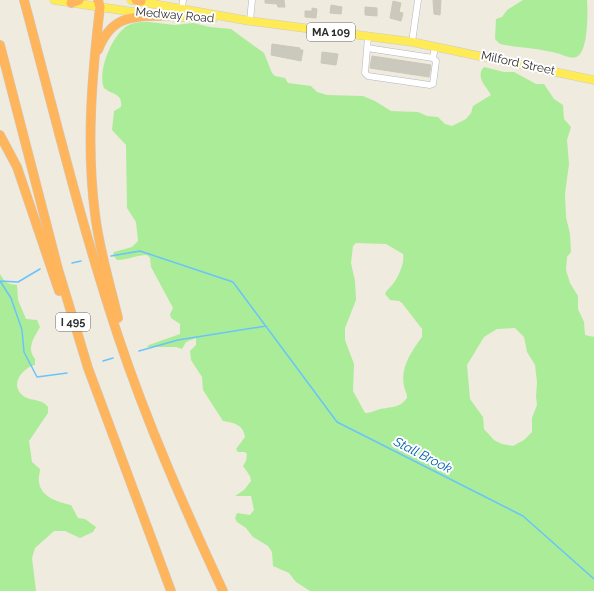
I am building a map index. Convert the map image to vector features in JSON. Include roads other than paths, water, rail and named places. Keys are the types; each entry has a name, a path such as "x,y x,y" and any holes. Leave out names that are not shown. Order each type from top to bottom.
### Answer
{"highway":[{"path":"24,0 85,230 131,374 176,489 223,591"},
{"path":"99,3 92,71 91,122 94,208 100,242 131,374"},
{"path":"92,71 100,45 107,32 114,24 133,17 160,16"},
{"name":"I 495","path":"0,45 58,269 88,368 171,591"},
{"path":"0,135 17,167 56,282 88,368"}],"main road":[{"name":"Medway Road","path":"54,0 99,3 160,16 181,13"},
{"name":"Medway Road","path":"136,0 181,13 412,42 438,47"},
{"name":"Milford Street","path":"438,47 594,80"}],"street":[{"path":"181,13 183,0"},
{"path":"250,21 252,0"},
{"path":"412,42 418,0"},
{"path":"368,37 365,73 368,76 430,85 433,84 436,61 433,58"},
{"path":"433,58 438,47"},
{"path":"367,48 433,58"}],"waterway":[{"name":"Stall Brook","path":"111,256 140,251 233,282 337,422 523,516 594,579"},
{"name":"Stall Brook","path":"72,263 81,261"},
{"name":"Stall Brook","path":"0,281 18,282 40,269"},
{"name":"Stall Brook","path":"0,281 11,298 22,330 24,352 37,377 67,373"},
{"name":"Stall Brook","path":"139,351 178,340 266,326"},
{"name":"Stall Brook","path":"103,361 113,358"}]}
